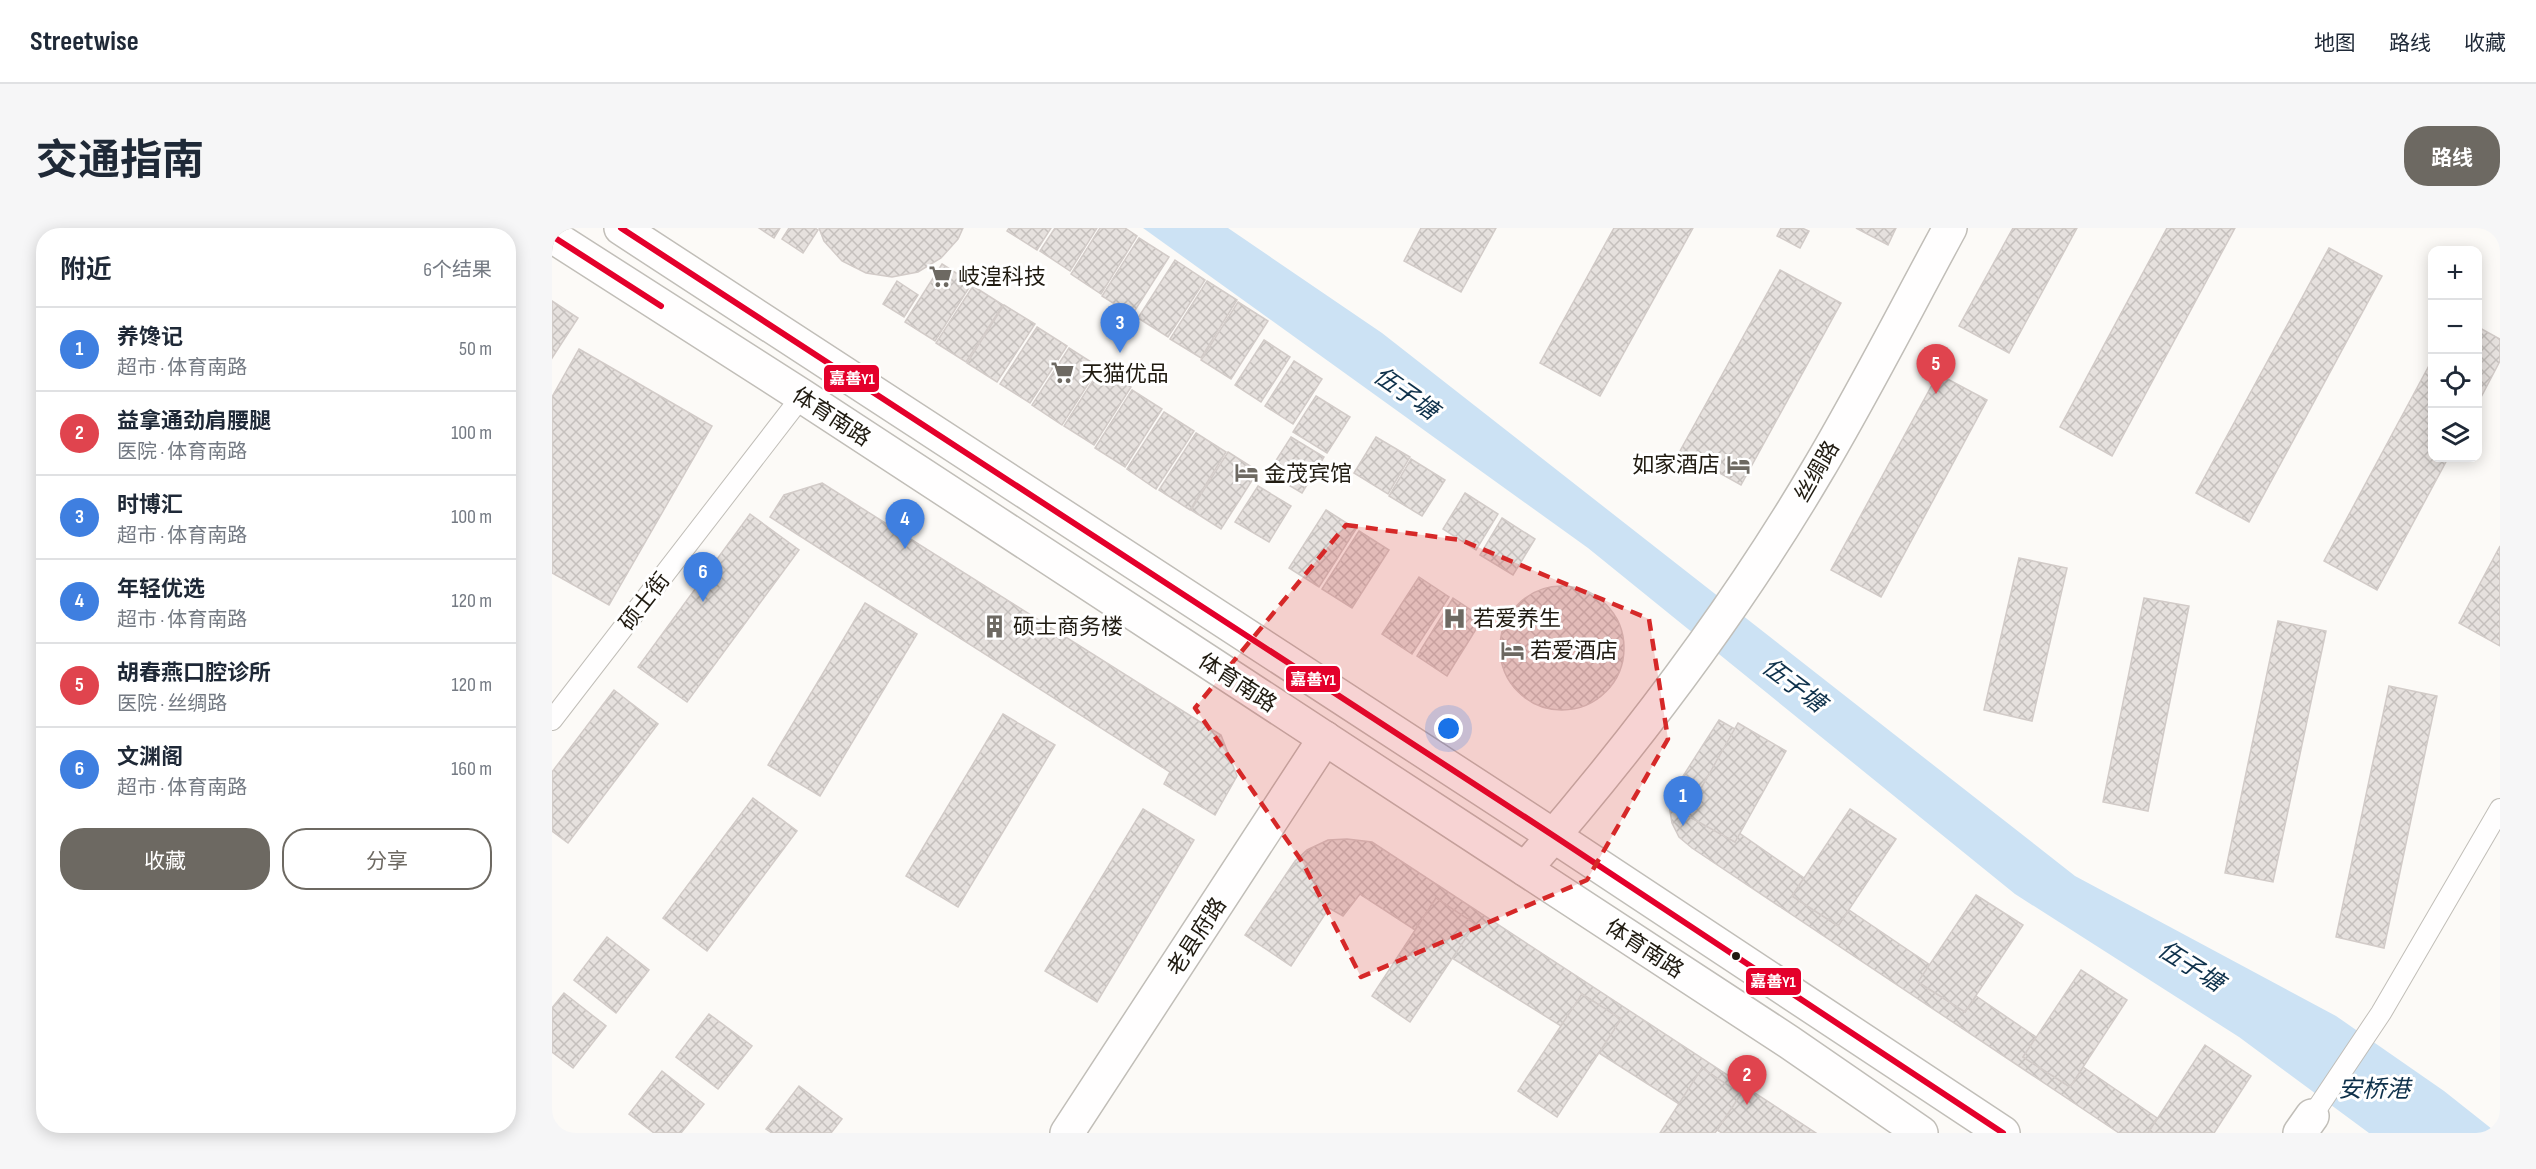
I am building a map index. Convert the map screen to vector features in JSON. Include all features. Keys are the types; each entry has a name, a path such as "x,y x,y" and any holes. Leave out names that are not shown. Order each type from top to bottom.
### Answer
{"main road":[{"name":"体育南路","path":"621,228 1554,836 2003,1133"},
{"name":"丝绸路","path":"1525,869 1554,836 1681,676 1746,584 1818,471 1950,228"},
{"name":"体育南路","path":"552,236 802,396 1790,1042 1921,1133"},
{"name":"老县府路","path":"1067,1133 1325,738"}],"lane":[{"name":"硕士街","path":"552,720 802,396"},
{"path":"2306,1124 2381,1013 2500,809"}],"highlighted area":[{"path":"1346,525 1461,540 1649,619 1668,739 1587,880 1361,977 1303,863 1195,708"}],"water":[{"name":"安桥港","path":"1143,228 1228,228 1382,333 2075,876 2336,1016 2444,1091 2497,1133 2369,1133 2239,1037 2015,894 1588,548"}],"building":[{"path":"759,228 780,228 774,238"},
{"path":"789,228 818,230 803,253 782,239"},
{"path":"819,228 963,228 958,239 941,258 918,272 892,277 866,273 842,261 824,241"},
{"path":"1009,228 1051,228 1037,250 1007,231"},
{"path":"1055,228 1097,228 1070,271 1040,251"},
{"path":"1100,228 1125,228 1137,236 1101,294 1071,274"},
{"path":"1421,228 1496,228 1461,292 1404,261"},
{"path":"1614,228 1693,228 1600,396 1540,363"},
{"path":"1781,228 1802,228 1809,231 1800,248 1777,236"},
{"path":"1856,228 1896,228 1888,245"},
{"path":"2013,228 2077,228 2009,353 1959,326"},
{"path":"2167,228 2235,228 2112,456 2060,427"},
{"path":"1139,238 1169,257 1132,315 1102,296"},
{"path":"2329,248 2382,276 2249,522 2196,493"},
{"path":"1175,260 1205,280 1168,337 1138,318"},
{"path":"942,264 972,283 935,341 905,322"},
{"path":"1780,270 1841,303 1741,485 1680,451"},
{"path":"897,281 918,295 904,317 883,304"},
{"path":"1207,281 1237,300 1201,358 1170,339"},
{"path":"973,286 1003,305 966,362 936,343"},
{"path":"552,301 578,318 552,358"},
{"path":"1238,302 1268,321 1231,379 1201,360"},
{"path":"1004,305 1035,324 997,382 967,363"},
{"path":"1037,327 1067,346 1030,403 1000,384"},
{"path":"2482,329 2500,339 2500,361 2482,395"},
{"path":"1264,340 1290,357 1261,402 1235,385"},
{"path":"1069,348 1099,367 1062,425 1032,405"},
{"path":"579,349 712,426 609,605 552,573 552,397"},
{"path":"1294,361 1322,379 1293,424 1265,406"},
{"path":"2428,367 2428,462 2446,462 2377,590 2324,561"},
{"path":"1101,368 1131,387 1094,445 1064,426"},
{"path":"1938,374 1987,400 1881,597 1831,570"},
{"path":"1132,390 1162,409 1125,467 1095,448"},
{"path":"1316,396 1350,417 1327,453 1293,432"},
{"path":"1164,412 1194,431 1156,489 1127,469"},
{"path":"1196,433 1226,452 1190,510 1159,490"},
{"path":"1291,437 1324,457 1302,493 1268,473"},
{"path":"1376,437 1410,457 1388,494 1354,473"},
{"path":"1228,452 1258,471 1221,529 1191,510"},
{"path":"1411,459 1445,480 1422,516 1389,496"},
{"name":"硕士商务楼","path":"822,483 1221,735 1237,776 1215,815 1164,784 1170,772 770,517 784,495"},
{"path":"1258,486 1291,506 1269,542 1235,522"},
{"path":"1465,493 1498,514 1476,550 1443,529"},
{"path":"1326,510 1356,529 1319,587 1289,568"},
{"path":"750,514 799,550 687,702 638,667"},
{"path":"1502,518 1535,539 1513,575 1480,555"},
{"path":"1359,531 1389,550 1352,608 1322,589"},
{"path":"2500,546 2500,646 2459,623"},
{"path":"2019,558 2067,568 2032,721 1984,710"},
{"path":"1419,577 1449,597 1412,654 1382,634"},
{"path":"1562,586 1586,590 1606,604 1620,624 1624,648 1620,672 1606,692 1586,706 1562,710 1538,706 1518,692 1504,672 1500,648 1504,624 1518,604 1538,590"},
{"path":"1453,598 1483,618 1447,676 1417,656"},
{"path":"2144,598 2189,606 2148,811 2103,802"},
{"path":"865,603 917,634 820,796 768,765"},
{"path":"2278,621 2326,631 2273,882 2225,873"},
{"path":"2389,686 2437,696 2384,948 2336,937"},
{"path":"614,690 658,724 568,843 552,831 552,772"},
{"path":"1003,714 1055,745 958,907 906,876"},
{"path":"1719,720 1735,729 1686,815 1735,842 1739,833 1804,878 1792,896 1838,926 1849,910 1930,965 1918,982 1965,1012 1976,996 2036,1037 2023,1057 2070,1087 2083,1067 2157,1118 2148,1133 2119,1133 1692,848 1679,837 1672,823 1669,805 1676,787"},
{"path":"1738,723 1786,751 1735,842 1686,815"},
{"path":"753,798 797,831 707,951 663,918"},
{"path":"1143,809 1194,840 1097,1002 1045,971"},
{"path":"1850,809 1896,839 1838,926 1792,896"},
{"path":"1347,839 1372,842 1816,1133 1722,1133 1717,1130 1741,1094 1702,1068 1679,1104 1599,1053 1621,1019 1582,994 1561,1026 1452,958 1475,924 1436,898 1415,930 1360,894 1343,916 1329,908 1291,966 1245,935 1295,861 1307,850 1328,840"},
{"path":"1976,895 2023,925 1965,1012 1918,982"},
{"path":"1436,898 1475,924 1410,1022 1372,996"},
{"path":"607,937 649,970 616,1013 574,980"},
{"path":"2081,970 2127,1000 2070,1087 2023,1057"},
{"path":"564,993 606,1026 573,1068 552,1052 552,1008"},
{"path":"1582,994 1621,1019 1557,1117 1518,1091"},
{"path":"709,1014 752,1046 718,1089 676,1057"},
{"path":"2205,1045 2251,1076 2214,1133 2148,1133"},
{"path":"1702,1068 1741,1094 1715,1133 1660,1133"},
{"path":"662,1071 704,1104 681,1133 654,1133 629,1114"},
{"path":"799,1086 842,1119 831,1133 772,1133 766,1129"}],"transit line":[{"name":"嘉善Y1","path":"621,228 1554,836 2003,1133"},
{"name":"嘉善Y1","path":"552,236 661,306"}],"place":[{"name":"岐湟科技","path":"940,276"},
{"name":"时博汇","path":"1120,353"},
{"name":"天猫优品","path":"1063,373"},
{"name":"胡春燕口腔诊所","path":"1936,394"},
{"name":"如家酒店","path":"1738,464"},
{"name":"金茂宾馆","path":"1246,473"},
{"name":"年轻优选","path":"905,549"},
{"name":"文渊阁","path":"703,602"},
{"name":"若爱养生","path":"1455,618"},
{"name":"硕士商务楼","path":"995,626"},
{"name":"若爱酒店","path":"1512,650"},
{"name":"养馋记","path":"1683,826"},
{"name":"益拿通劲肩腰腿","path":"1747,1105"}],"water label":[{"name":"伍子塘","path":"1406,393"},
{"name":"伍子塘","path":"1794,685"},
{"name":"伍子塘","path":"2191,966"}]}
